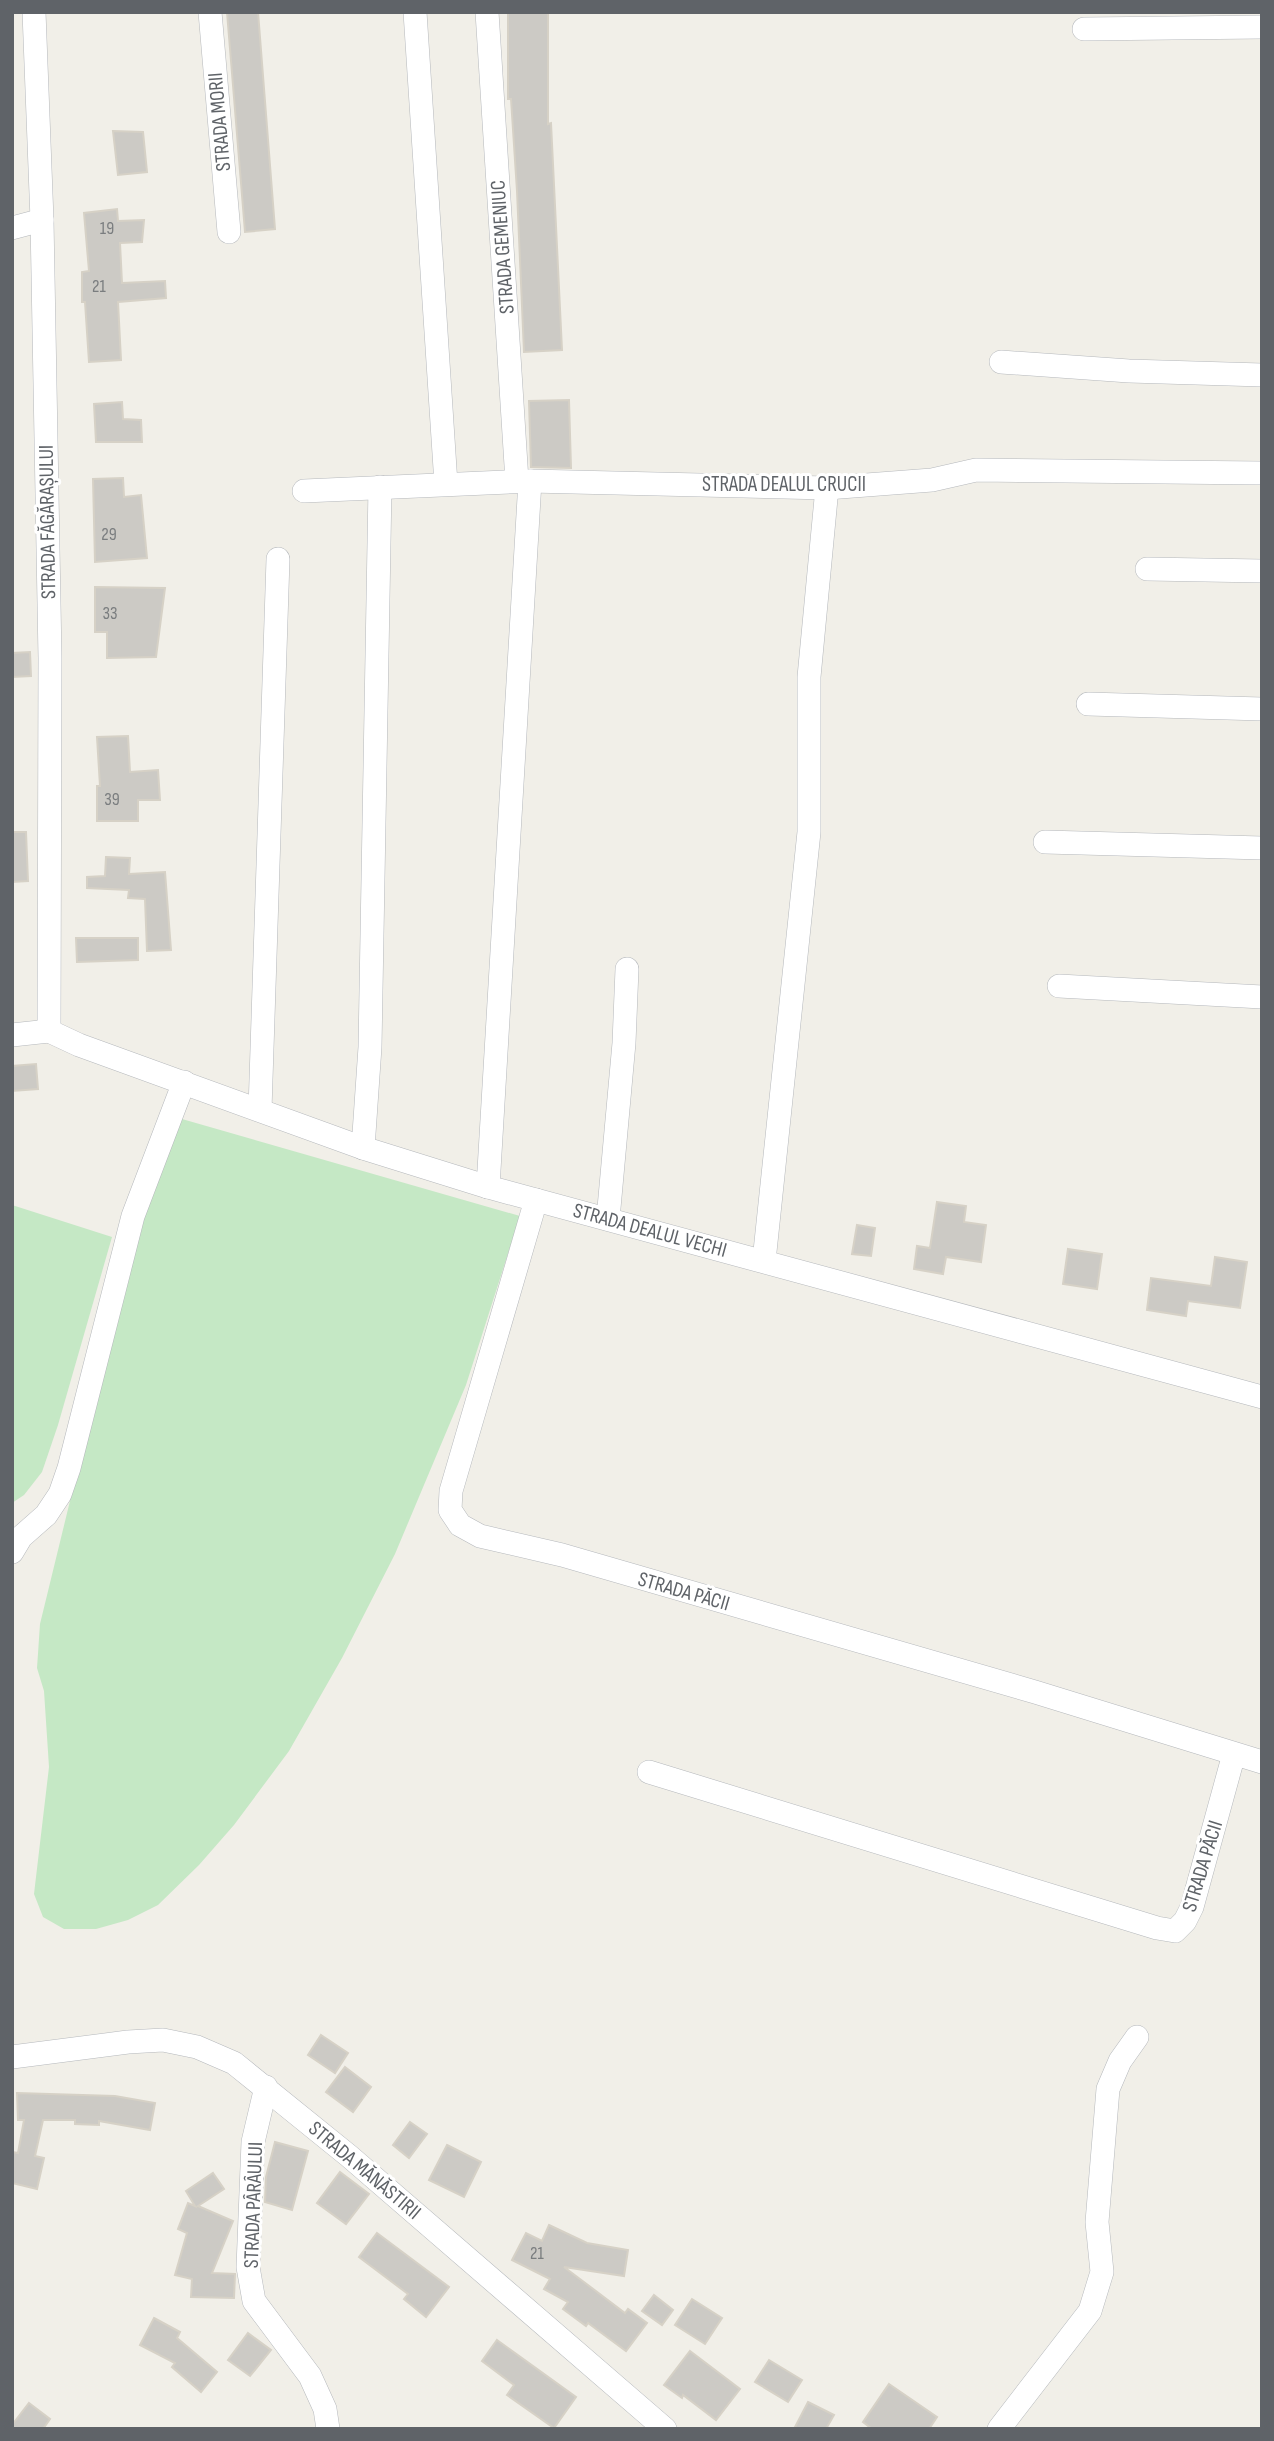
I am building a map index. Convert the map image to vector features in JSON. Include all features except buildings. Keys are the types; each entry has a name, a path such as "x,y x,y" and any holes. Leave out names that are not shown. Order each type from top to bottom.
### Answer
{"street":[{"name":"STRADA FĂGĂRAȘULUI","path":"34,12 42,220 50,658 49,1031"},
{"name":"STRADA MORII","path":"210,12 229,232"},
{"path":"415,12 446,484"},
{"name":"STRADA GEMENIUC","path":"487,12 523,481 488,1187"},
{"path":"1084,29 1262,27"},
{"path":"12,228 42,220"},
{"path":"1001,362 1129,372 1262,375"},
{"name":"STRADA DEALUL CRUCII","path":"304,491 523,481 827,488 932,480 976,470 1262,473"},
{"path":"363,1148 370,1046 380,487"},
{"path":"764,1261 809,832 809,677 827,488"},
{"path":"260,1111 278,559"},
{"path":"1147,569 1262,571"},
{"path":"1088,704 1262,709"},
{"path":"1045,842 1262,848"},
{"path":"608,1219 624,1043 627,969"},
{"path":"1059,986 1262,997"},
{"path":"12,1035 49,1031"},
{"name":"STRADA DEALUL VECHI","path":"49,1031 79,1045 363,1148 488,1187 1262,1397"},
{"path":"12,1552 21,1537 46,1515 65,1481 133,1216 184,1082"},
{"name":"STRADA PĂCII","path":"536,1200 451,1491 450,1510 460,1525 480,1536 602,1567 1035,1692 1262,1762"},
{"name":"STRADA PĂCII","path":"649,1772 1157,1928 1175,1931 1185,1921 1192,1907 1234,1754"},
{"path":"999,2429 1090,2311 1102,2273 1097,2222 1108,2089 1120,2061 1137,2037"},
{"name":"STRADA MĂNĂSTIRII","path":"12,2057 115,2043 163,2040 197,2047 234,2063 531,2311 665,2429"},
{"name":"STRADA PÂRÂULUI","path":"266,2087 253,2142 248,2267 254,2301 310,2376 326,2409 328,2429"}],"green space":[{"path":"182,1119 520,1216 466,1385 395,1554 342,1658 289,1751 234,1825 199,1865 158,1905 128,1920 96,1929 64,1929 43,1917 34,1894 49,1767 44,1691 37,1668 40,1624 98,1386 146,1209"},
{"path":"12,1205 112,1237 42,1472 24,1495 12,1503"}]}
